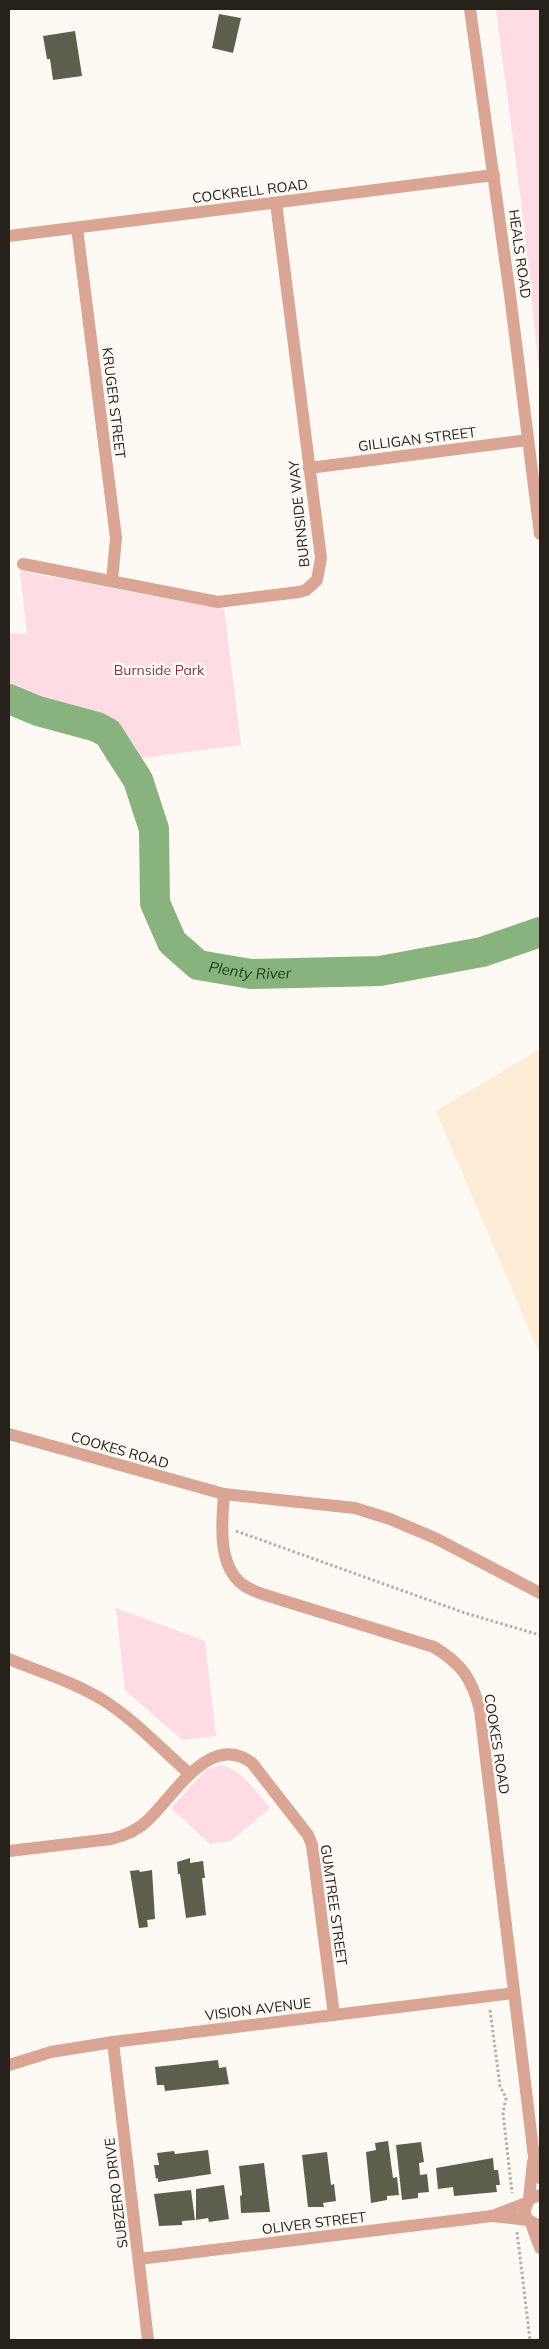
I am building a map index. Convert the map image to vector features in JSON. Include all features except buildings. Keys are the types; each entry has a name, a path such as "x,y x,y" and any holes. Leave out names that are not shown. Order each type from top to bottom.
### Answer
{"street":[{"name":"HEALS ROAD","path":"470,9 494,175 540,534"},
{"name":"COCKRELL ROAD","path":"9,236 494,175"},
{"name":"BURNSIDE WAY","path":"23,564 218,602 299,592 306,590 317,580 321,566 276,203"},
{"name":"KRUGER STREET","path":"77,228 116,538 112,581"},
{"name":"GILLIGAN STREET","path":"309,468 528,440"},
{"name":"COOKES ROAD","path":"9,1434 224,1494 355,1508 390,1519 435,1538 540,1592"},
{"name":"COOKES ROAD","path":"224,1494 222,1527 229,1568 242,1583 253,1590 278,1599 434,1647 454,1661 470,1679 480,1710 534,2157 540,2178"},
{"path":"9,1659 104,1700 118,1710 190,1774 148,1820 126,1834 111,1839 9,1851"},
{"name":"GUMTREE STREET","path":"190,1774 202,1763 219,1756 235,1755 245,1757 252,1763 308,1835 315,1856 334,2015"},
{"name":"VISION AVENUE","path":"9,2065 51,2052 113,2042 514,1993"},
{"name":"SUBZERO DRIVE","path":"113,2042 148,2340"},
{"name":"COOKES ROAD","path":"526,2219 524,2212 532,2199 534,2157"},
{"name":"OLIVER STREET","path":"139,2259 492,2216 526,2219"},
{"path":"526,2219 540,2248"}],"path":[{"path":"222,1527 465,1613 540,1635"},
{"path":"488,1996 500,2086 505,2093 503,2113 526,2219 530,2340"}],"shaded area":[{"path":"540,1049 540,1355 436,1111"}],"green space":[{"path":"496,9 540,9 540,381 524,224"},
{"name":"Burnside Park","path":"20,571 224,609 241,745 142,758 132,743 112,722 54,707 25,690 9,684 9,633 27,634"},
{"path":"116,1608 205,1641 216,1736 182,1740 125,1690"},
{"path":"222,1765 243,1777 270,1808 231,1841 210,1844 171,1808 207,1769"}],"waterway":[{"name":"Plenty River","path":"9,699 38,711 97,727 108,733 138,780 154,829 155,903 172,942 198,965 251,974 380,971 482,952 540,932"}]}
